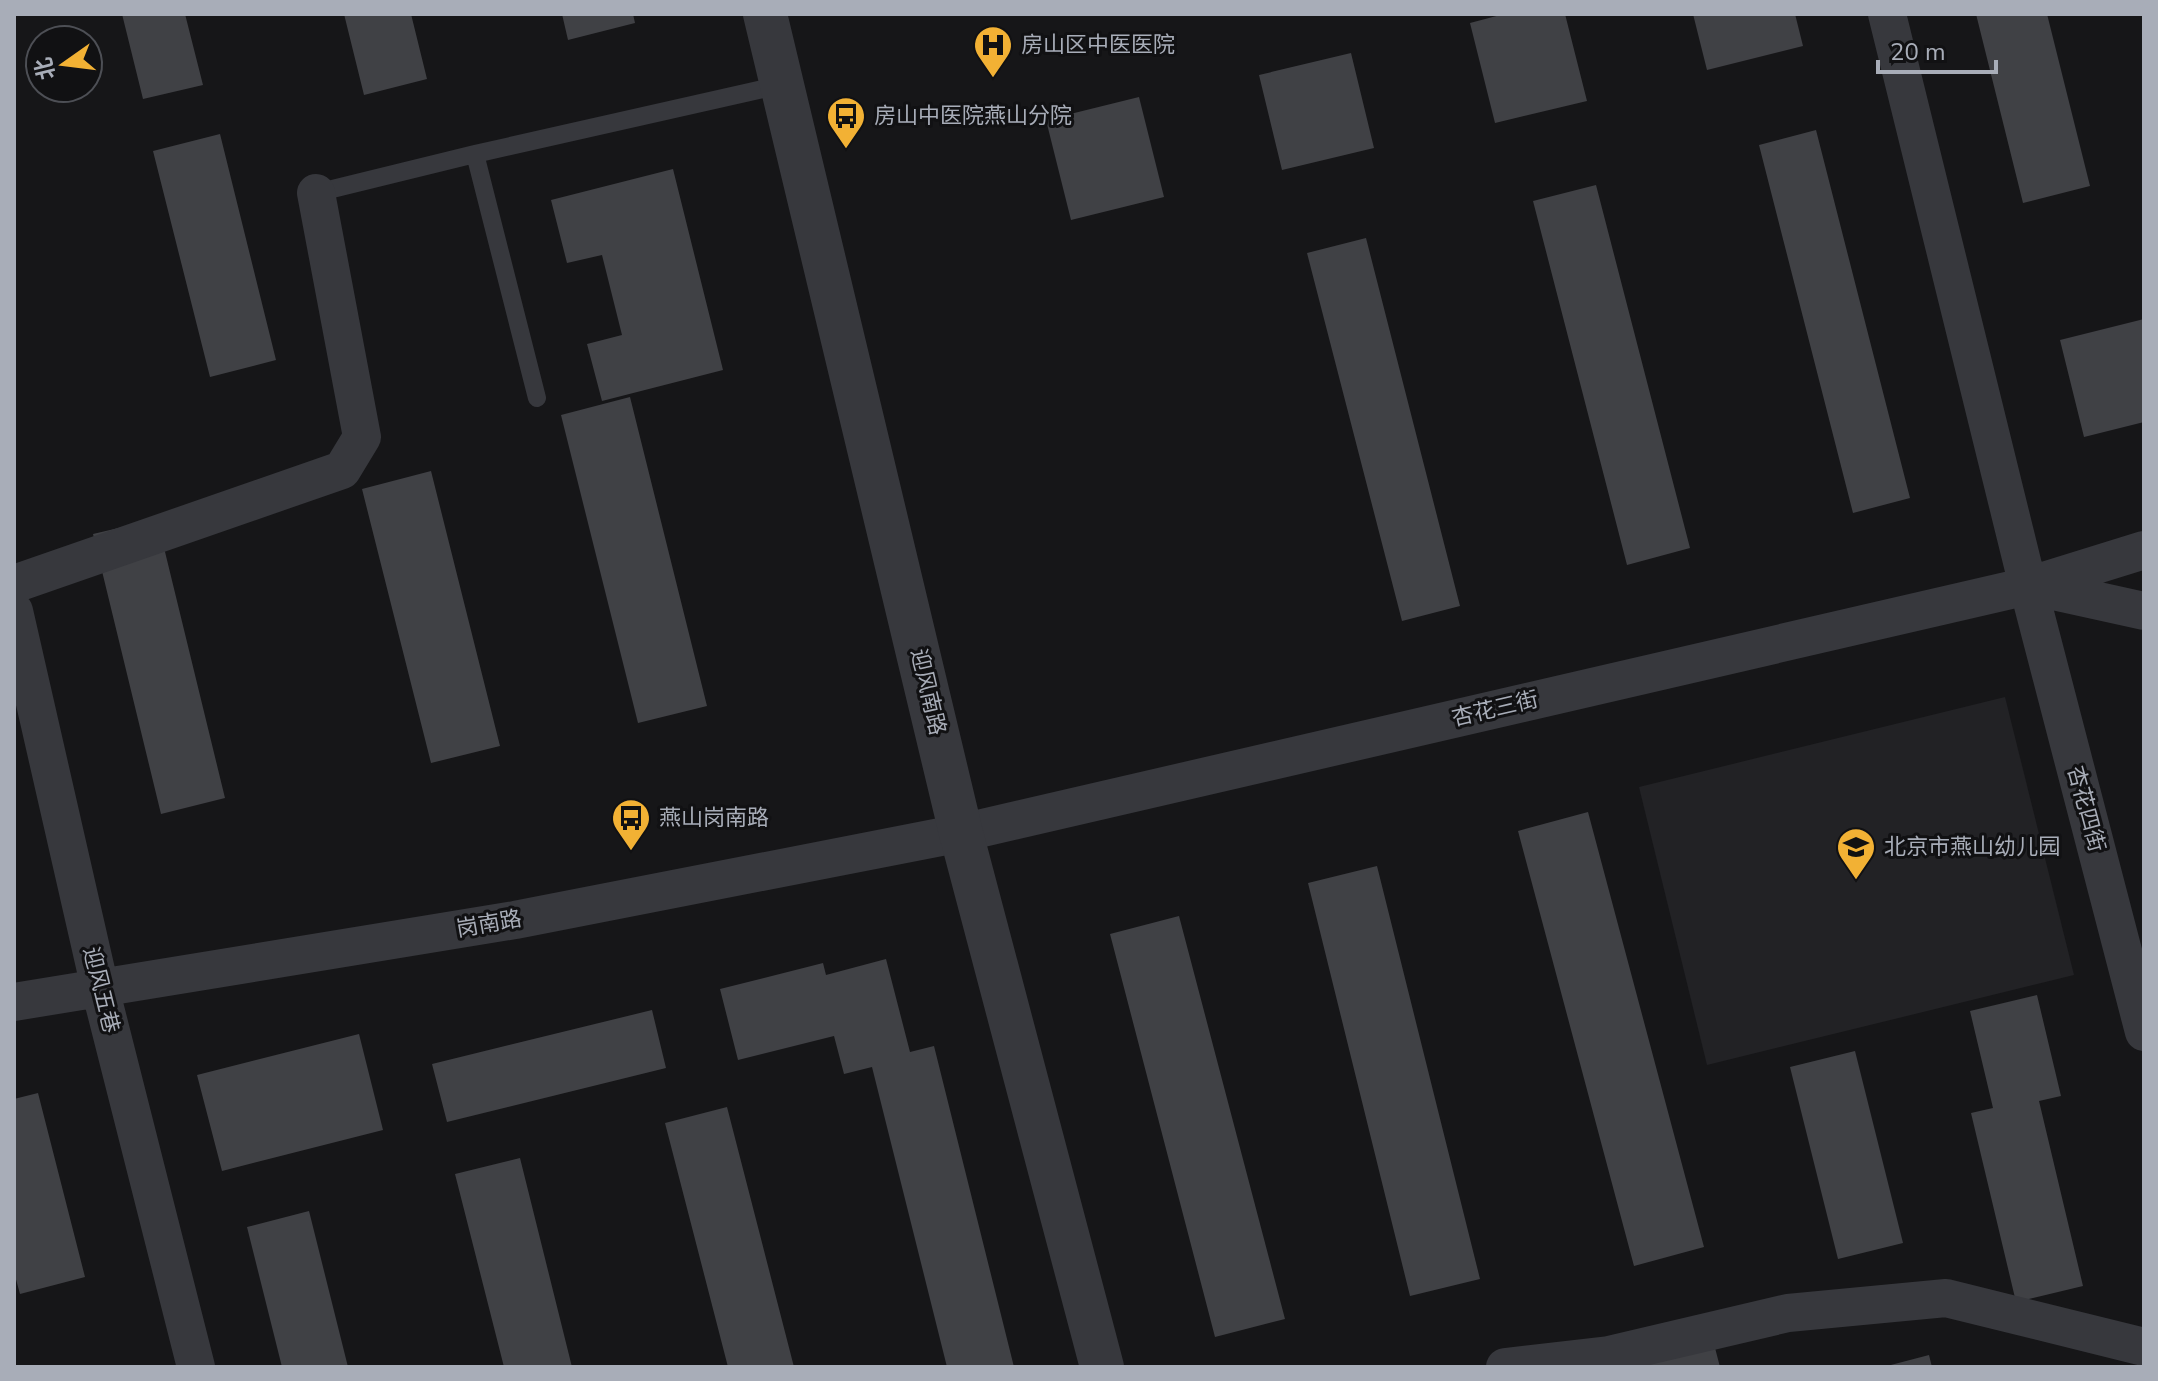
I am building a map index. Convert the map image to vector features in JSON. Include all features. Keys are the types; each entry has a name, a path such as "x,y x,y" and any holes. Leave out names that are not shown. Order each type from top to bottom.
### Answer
{"street":[{"name":"迎风南路","path":"765,14 961,833 1102,1367"},
{"name":"杏花四街","path":"1887,14 2028,586 2144,1032"},
{"path":"14,584 342,470 362,437 316,193"},
{"name":"杏花三街","path":"961,833 2028,586 2144,550"},
{"name":"杏花三街","path":"2028,586 2144,611"},
{"name":"迎风五巷","path":"14,611 100,988 196,1367"},
{"name":"岗南路","path":"14,1002 515,920 961,833"},
{"path":"1505,1367 1611,1361 1788,1313 1946,1298 2144,1347"}],"lane":[{"path":"316,193 781,85"},
{"path":"475,154 537,398"}],"shaded area":[{"name":"北京市燕山幼儿园","path":"2005,697 2074,975 1707,1065 1639,787"}],"building":[{"path":"122,14 185,14 203,85 143,99"},
{"path":"344,14 411,14 427,79 364,95"},
{"path":"562,14 633,14 635,23 568,40"},
{"path":"1504,14 1565,14 1587,101 1495,123 1470,23"},
{"path":"1693,14 1795,14 1803,46 1707,70"},
{"path":"1976,14 2047,14 2090,186 2023,203"},
{"path":"1351,53 1374,148 1282,170 1259,75"},
{"path":"1139,97 1164,197 1071,220 1046,120"},
{"path":"1816,130 1910,498 1853,513 1759,145"},
{"path":"220,134 276,360 210,377 153,151"},
{"path":"673,169 723,370 602,401 587,344 622,335 602,255 567,263 551,200"},
{"path":"1596,185 1690,548 1627,565 1533,201"},
{"path":"1366,238 1460,606 1402,621 1307,253"},
{"path":"2144,319 2144,422 2084,437 2060,340"},
{"path":"630,397 707,706 638,723 561,415"},
{"path":"431,471 500,746 431,763 362,489"},
{"path":"157,519 225,798 161,814 93,534"},
{"path":"1588,812 1704,1247 1634,1266 1518,831"},
{"path":"1377,866 1480,1279 1410,1296 1308,883"},
{"path":"1179,916 1285,1319 1215,1337 1110,934"},
{"path":"886,959 910,1052 934,1046 1014,1367 947,1367 872,1067 844,1074 834,1036 738,1060 720,989 823,963 826,975"},
{"path":"2037,995 2061,1096 2039,1101 2083,1286 2016,1302 1971,1113 1993,1108 1970,1011"},
{"path":"652,1010 666,1068 447,1122 432,1064"},
{"path":"359,1034 383,1130 222,1171 197,1075"},
{"path":"1855,1051 1903,1243 1838,1259 1790,1067"},
{"path":"38,1093 85,1277 20,1294 14,1272 14,1099"},
{"path":"727,1107 794,1367 728,1367 665,1123"},
{"path":"520,1158 572,1367 504,1367 455,1174"},
{"path":"309,1211 348,1367 282,1367 247,1227"},
{"path":"1714,1344 1720,1367 1649,1367 1648,1361"},
{"path":"1929,1355 1932,1367 1887,1367 1887,1366"}],"place":[{"name":"房山区中医医院","path":"993,79"},
{"name":"房山中医院燕山分院","path":"846,150"},
{"name":"燕山岗南路","path":"631,852"},
{"name":"北京市燕山幼儿园","path":"1856,881"}]}
